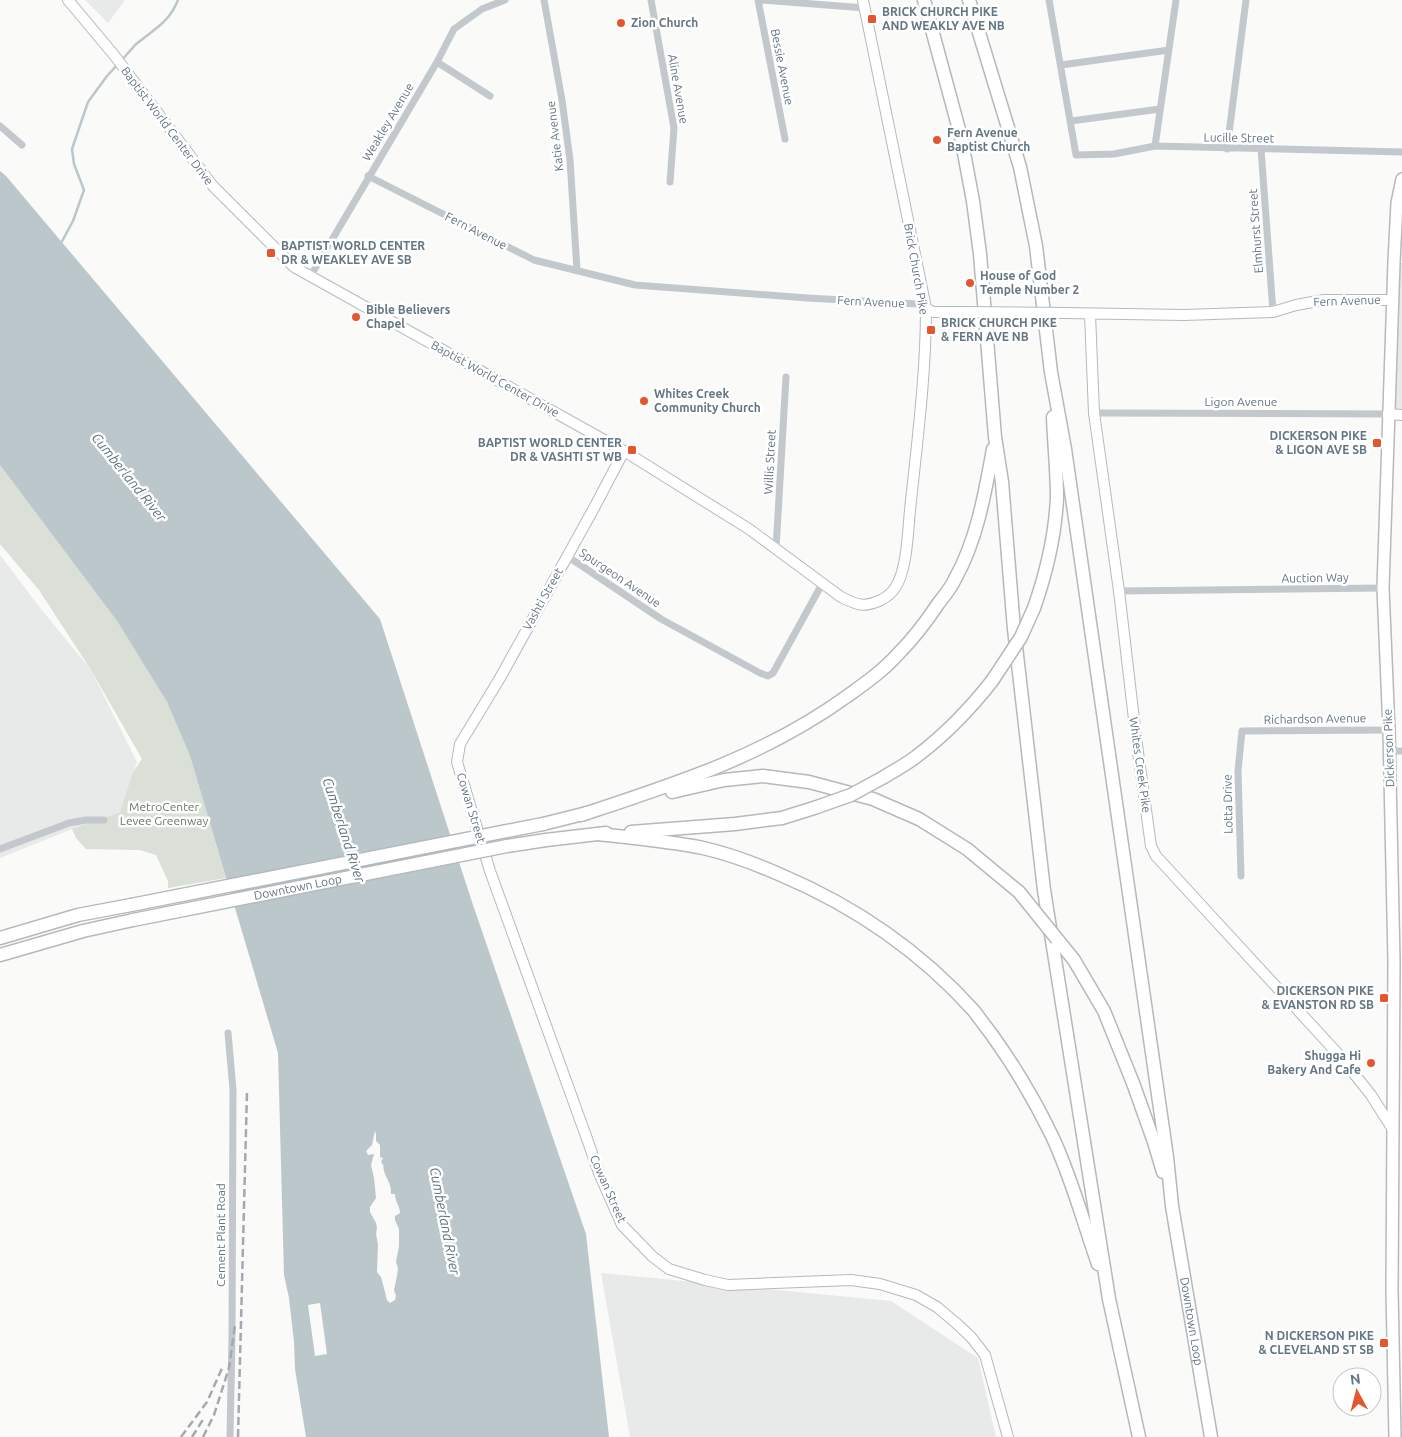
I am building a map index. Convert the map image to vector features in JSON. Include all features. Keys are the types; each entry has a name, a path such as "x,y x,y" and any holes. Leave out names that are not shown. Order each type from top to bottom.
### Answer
{"highway":[{"path":"924,0 961,137 973,201 980,254 995,437 1002,482 1014,629 1044,890 1110,1299 1139,1437"},
{"path":"969,0 1020,167 1036,246 1051,372 1065,449 1167,1157 1172,1206"},
{"path":"598,834 735,824 782,818 814,808 851,795 917,756 972,707 992,681 1020,637 1034,608 1046,574 1053,542 1057,498 1051,372"},
{"path":"581,815 685,780 726,764 779,738 822,714 863,685 898,655 927,620 955,579 973,540 986,490 995,437"},
{"path":"581,815 724,780 763,776 809,782 873,799 919,819 967,849 1019,892 1074,960 1104,1010 1130,1074 1154,1142 1172,1206"},
{"name":"Downtown Loop","path":"0,938 78,916 581,815"},
{"path":"598,834 658,840 704,848 752,862 811,888 854,912 901,944 939,976 974,1012 1005,1053 1030,1093 1052,1136 1066,1170 1110,1299"},
{"name":"Downtown Loop","path":"0,955 83,930 507,846 598,834"},
{"name":"Downtown Loop","path":"1172,1206 1211,1437"}],"main road":[{"name":"Dickerson Pike","path":"1395,1437 1397,1301 1392,1128 1398,964 1382,588 1393,300 1398,262 1397,204 1402,179"}],"street":[{"name":"Baptist World Center Drive","path":"68,0 87,21 213,186 294,268 624,452 749,529 841,598 857,604 871,605 888,596"},
{"name":"Weakley Avenue","path":"310,277 454,30 482,9 505,0"},
{"name":"Katie Avenue","path":"544,0 562,100 570,160 577,270"},
{"name":"Aline Avenue","path":"651,0 674,128 670,182"},
{"path":"759,0 864,4"},
{"name":"Bessie Avenue","path":"759,0 785,139"},
{"path":"1049,0 1071,121 1160,109"},
{"path":"1155,146 1176,0"},
{"path":"1227,148 1246,0"},
{"name":"Brick Church Pike","path":"864,4 926,308 925,352 917,447 905,553 900,579 888,596"},
{"path":"1061,65 1169,50"},
{"path":"437,62 490,96"},
{"name":"Lucille Street","path":"1071,121 1076,155 1114,154 1155,146 1402,152"},
{"path":"0,126 22,145"},
{"name":"Elmhurst Street","path":"1261,149 1273,312"},
{"name":"Fern Avenue","path":"368,176 534,260 635,285 918,304 934,312 1184,315 1273,312 1296,305 1324,300 1393,300"},
{"name":"Whites Creek Pike","path":"1090,314 1094,413 1119,591 1151,846 1156,856 1340,1056 1371,1095 1392,1128"},
{"name":"Willis Street","path":"776,549 786,376"},
{"name":"Ligon Avenue","path":"1094,413 1388,414"},
{"path":"1388,414 1402,415"},
{"name":"Vashti Street","path":"460,744 500,678 624,452"},
{"name":"Spurgeon Avenue","path":"567,556 661,619 768,676 773,673 822,584"},
{"name":"Auction Way","path":"1119,591 1382,588"},
{"name":"Richardson Avenue","path":"1242,731 1389,730"},
{"name":"Lotta Drive","path":"1241,876 1238,771 1242,731"},
{"name":"Cowan Street","path":"460,744 457,762 490,871 589,1145 622,1225 652,1256 669,1269 705,1280 728,1285 851,1280 880,1284 916,1295 937,1307 971,1337 985,1355 1008,1437"},
{"path":"1390,751 1402,751"},
{"path":"0,849 69,823 86,820 104,820"},
{"name":"Cement Plant Road","path":"228,1033 233,1090 230,1437"}],"shaded area":[{"path":"85,0 125,0 108,23"},
{"path":"1394,262 1402,263 1402,415 1388,414"},
{"path":"0,555 91,670 137,762 120,812 0,858"},
{"path":"601,1273 891,1301 978,1358 996,1437 630,1437"}],"green space":[{"name":"MetroCenter Levee Greenway","path":"0,465 117,621 167,702 190,756 226,878 168,888 168,881 156,855 140,850 86,849 76,838 72,829 120,812 133,772 142,759 91,670 39,590 0,544"}],"water":[{"name":"Cumberland River","path":"0,171 380,619 472,902 586,1234 609,1437 306,1437 295,1369 289,1298 284,1275 278,1053 190,756 167,702 117,621 0,465","holes":["375,1131 376,1141 380,1145 380,1157 383,1158 381,1162 384,1166 391,1194 395,1194 400,1211 395,1216 399,1229 399,1246 396,1262 398,1268 394,1290 396,1296 395,1300 390,1303 387,1300 381,1277 377,1272 377,1228 370,1212 370,1207 376,1198 371,1165 374,1154 368,1155 366,1151 372,1145","320,1303 327,1354 315,1356 308,1305"]}],"waterway":[{"path":"122,60 135,45 170,15 178,0"},
{"path":"60,245 73,221 84,190 74,164 72,149 88,102 118,64"}],"railway":[{"path":"238,1437 247,1092"},
{"path":"203,1437 214,1415 229,1368 235,1325"},
{"path":"181,1437 207,1402 223,1366"},
{"path":"192,1437 204,1418"}],"place":[{"name":"BRICK CHURCH PIKE AND WEAKLY AVE NB","path":"872,19"},
{"name":"Zion Church","path":"621,23"},
{"name":"Fern Avenue Baptist Church","path":"937,140"},
{"name":"BAPTIST WORLD CENTER DR & WEAKLEY AVE SB","path":"271,253"},
{"name":"House of God Temple Number 2","path":"970,283"},
{"name":"Bible Believers Chapel","path":"356,317"},
{"name":"BRICK CHURCH PIKE & FERN AVE NB","path":"931,330"},
{"name":"Whites Creek Community Church","path":"644,401"},
{"name":"DICKERSON PIKE & LIGON AVE SB","path":"1377,443"},
{"name":"BAPTIST WORLD CENTER DR & VASHTI ST WB","path":"632,450"},
{"name":"DICKERSON PIKE & EVANSTON RD SB","path":"1384,998"},
{"name":"Shugga Hi Bakery And Cafe","path":"1371,1063"},
{"name":"N DICKERSON PIKE & CLEVELAND ST SB","path":"1384,1343"}]}
